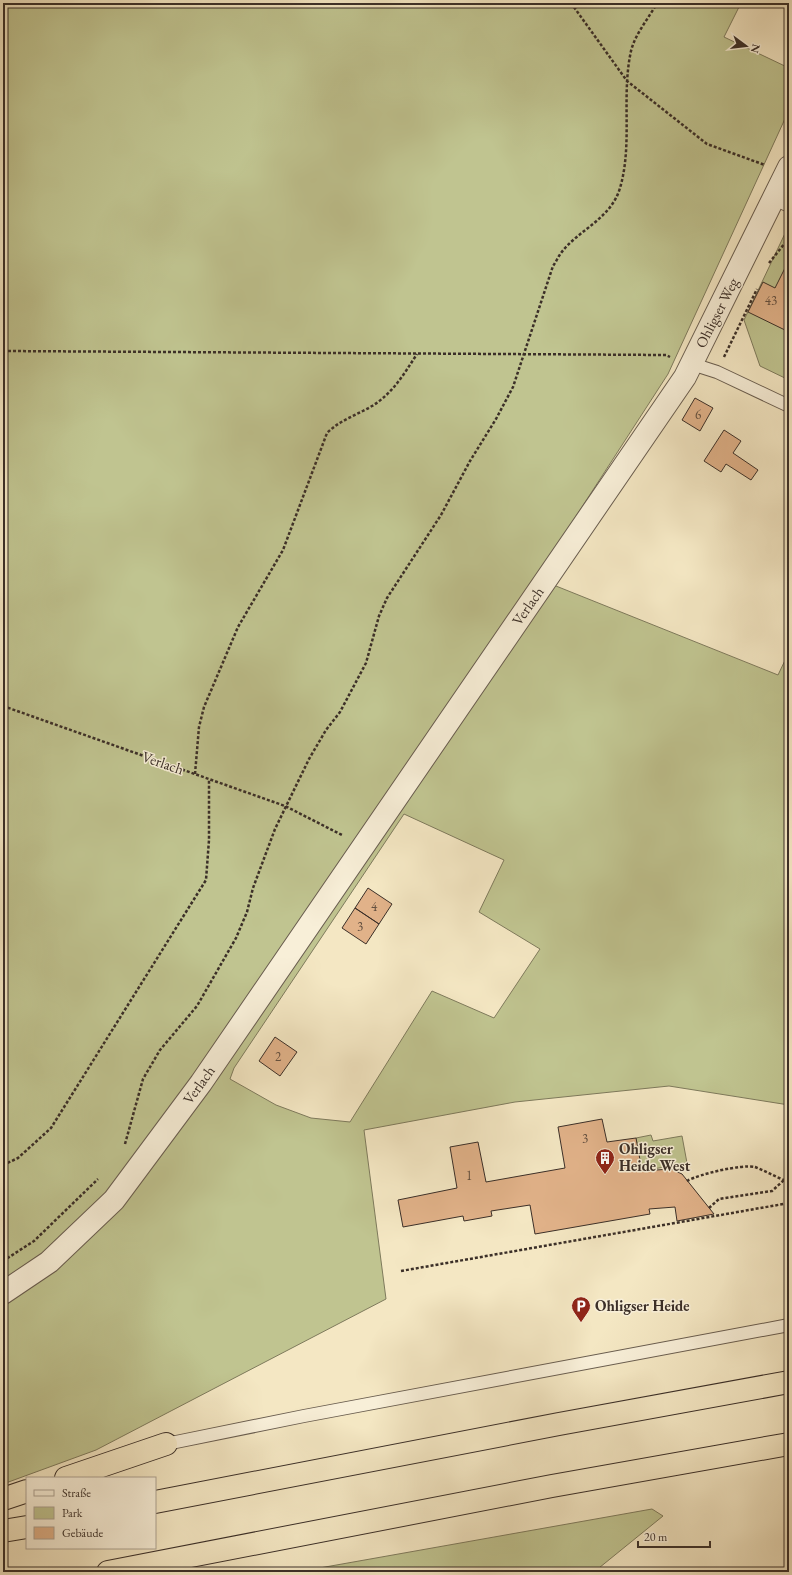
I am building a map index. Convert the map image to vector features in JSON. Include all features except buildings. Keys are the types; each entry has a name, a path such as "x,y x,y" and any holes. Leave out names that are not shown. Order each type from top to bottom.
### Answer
{"highway":[{"path":"156,1502 559,1424 789,1382"},
{"path":"69,1477 166,1444"},
{"path":"108,1572 552,1486 789,1444"},
{"path":"3,1500 26,1491"},
{"path":"3,1532 26,1527"}],"street":[{"name":"Ohligser Weg","path":"692,364 782,202 788,170"},
{"name":"Verlach","path":"3,1293 49,1262 114,1200 201,1084 681,383 692,364"}],"lane":[{"name":"Ohligser Weg","path":"692,364 717,372 789,406"},
{"path":"166,1444 304,1416 789,1325"}],"path":[{"path":"571,3 627,81 707,144 788,170"},
{"path":"125,1146 143,1079 160,1050 197,1006 236,938 247,912 264,856 285,806 309,759 326,730 340,712 366,663 379,616 387,598 441,515 513,387 553,266 562,252 601,218 611,206 620,189 624,168 627,81 631,50 658,3"},
{"path":"766,269 789,238"},
{"path":"717,372 760,283"},
{"path":"3,351 666,355 692,364"},
{"path":"195,774 199,727 204,707 238,627 283,550 327,433 335,425 383,399 402,378 417,354"},
{"name":"Verlach","path":"3,706 285,806 363,848"},
{"path":"3,1165 18,1158 50,1128 206,880 209,780"},
{"path":"687,1181 696,1175 708,1172 753,1167 784,1180 789,1180"},
{"path":"3,1261 34,1241 102,1175"},
{"path":"709,1208 719,1199 772,1191 784,1180"},
{"path":"401,1271 789,1202"}],"green space":[{"path":"3,3 741,3 724,37 789,68 789,110 668,374 536,578 778,675 789,652 789,1105 669,1086 515,1102 364,1130 386,1299 96,1450 3,1484","holes":["404,814 504,860 479,912 540,949 494,1018 432,991 350,1122 311,1118 276,1105 230,1079 234,1068"]},
{"path":"789,225 789,380 760,366 744,320"},
{"path":"651,1135 653,1141 682,1136 687,1163 642,1171 636,1138"},
{"path":"652,1509 663,1516 594,1572 297,1572"}],"place":[{"name":"Ohligser Heide West","path":"605,1175"},
{"name":"Ohligser Heide","path":"581,1323"}]}
